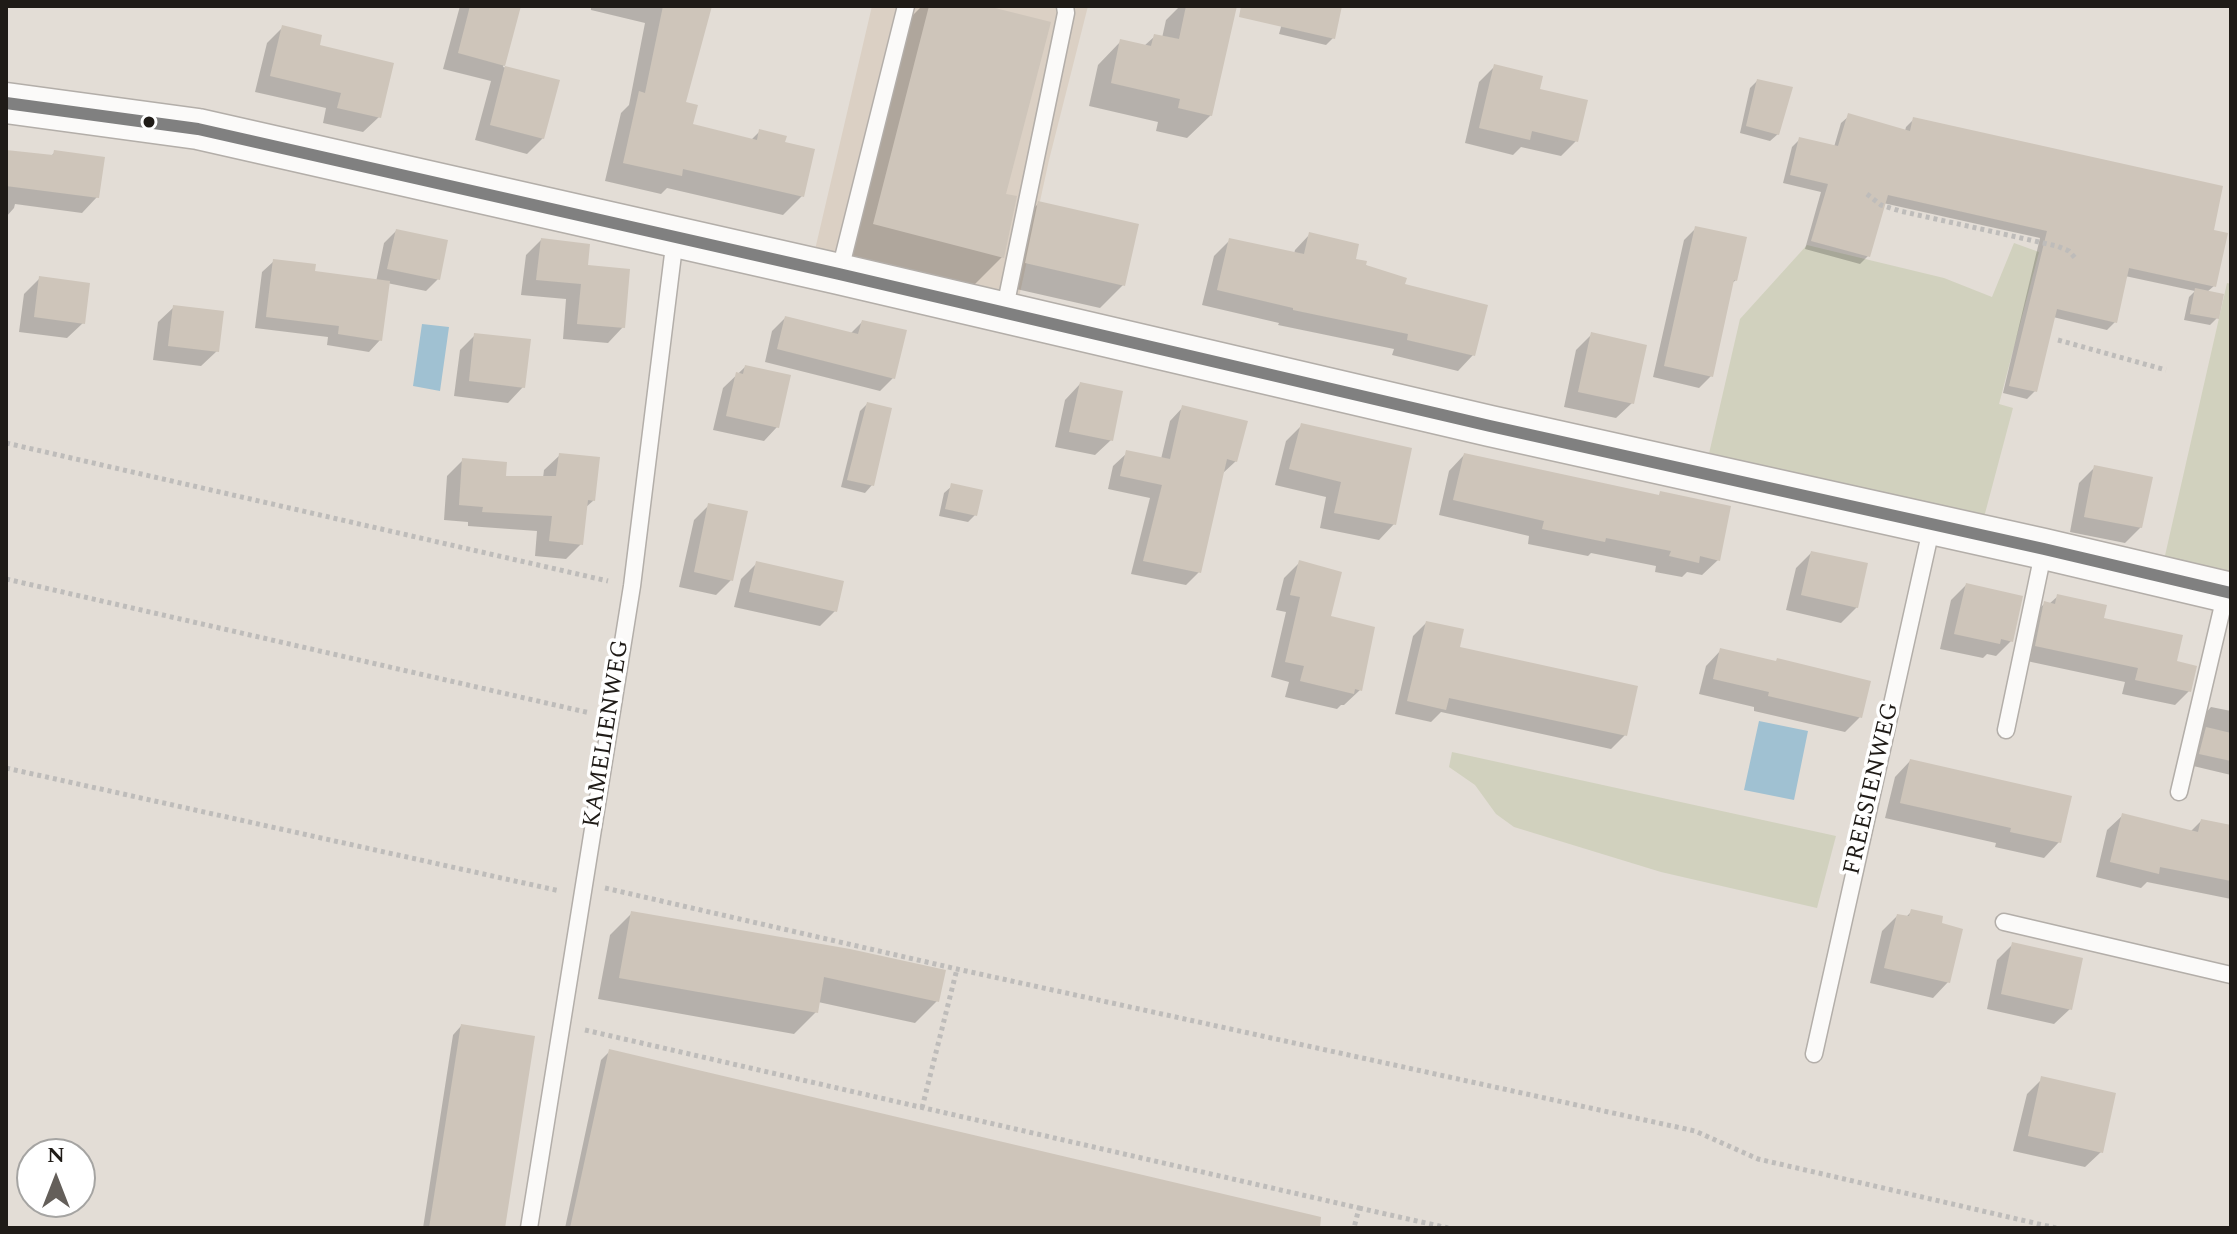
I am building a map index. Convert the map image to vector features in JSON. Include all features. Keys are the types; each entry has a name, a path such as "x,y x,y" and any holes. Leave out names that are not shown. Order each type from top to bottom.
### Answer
{"street":[{"path":"6,103 198,129 2229,593"}],"lane":[{"path":"839,274 906,6"},
{"path":"1004,312 1065,6"},
{"name":"KAMELIENWEG","path":"529,1228 632,586 675,238"},
{"name":"FREESIENWEG","path":"1814,1054 1932,524"},
{"path":"2006,730 2044,549"},
{"path":"2179,792 2229,593"},
{"path":"2004,922 2231,975"}],"path":[{"path":"1867,194 1881,205 1900,211 2057,246 2069,251 2077,260"},
{"path":"2058,340 2166,370"},
{"path":"6,443 632,586"},
{"path":"6,579 611,718"},
{"path":"6,768 957,969 1695,1131 1758,1159 2056,1228"},
{"path":"922,1108 957,969"},
{"path":"561,1025 1448,1228"},
{"path":"1354,1228 1359,1208"}],"shaded area":[{"path":"872,6 1088,6 1049,160 1018,302 814,254"}],"green space":[{"path":"2014,243 2039,252 1999,404 2013,408 1983,521 1708,458 1740,319 1807,245 1944,278 1992,297"},
{"path":"2227,283 2231,284 2231,572 2169,558 2164,560"},
{"path":"1452,752 1836,836 1817,908 1661,872 1514,827 1496,814 1475,785 1449,767"}],"water":[{"path":"422,324 449,327 440,391 413,386"},
{"path":"1759,721 1808,731 1794,800 1744,790"}],"building":[{"path":"470,6 521,6 505,66 458,53"},
{"path":"663,6 712,6 686,102 698,105 693,124 757,140 759,129 787,136 785,142 815,149 804,197 683,169 682,176 623,163 639,91 645,93"},
{"path":"929,6 987,6 1051,22 1006,194 1017,196 1004,258 873,224"},
{"path":"1186,6 1237,6 1212,116 1178,108 1180,99 1111,83 1120,39 1151,46 1154,34 1179,39"},
{"path":"1241,6 1342,6 1335,39 1239,17"},
{"path":"282,25 322,35 320,45 394,63 381,118 337,108 341,93 270,76"},
{"path":"1494,64 1543,76 1540,89 1588,100 1578,142 1532,131 1530,140 1479,128"},
{"path":"505,66 560,80 544,139 490,125"},
{"path":"1757,79 1793,87 1779,135 1746,126"},
{"path":"1848,113 1910,131 1913,117 2223,186 2214,230 2228,233 2216,287 2129,268 2117,323 2057,309 2037,392 2009,386 2047,231 1888,195 1870,257 1811,241 1828,184 1790,175 1799,137 1838,146"},
{"path":"6,150 53,155 54,150 105,157 99,198 6,186"},
{"path":"1038,201 1139,224 1125,286 1025,263"},
{"path":"1695,226 1747,237 1737,281 1734,280 1713,377 1664,366"},
{"path":"396,229 448,240 440,280 387,269"},
{"path":"1309,232 1359,244 1356,259 1407,278 1405,284 1488,305 1475,356 1407,340 1408,334 1293,310 1217,290 1229,238 1304,254"},
{"path":"541,238 590,244 588,265 630,269 625,328 577,324 581,284 536,280"},
{"path":"273,259 316,264 315,271 390,281 382,341 338,334 339,326 266,317"},
{"path":"39,276 90,283 85,324 34,317"},
{"path":"2195,288 2224,294 2219,319 2190,314"},
{"path":"173,305 224,311 219,352 168,346"},
{"path":"785,316 858,334 862,320 907,330 895,379 777,349"},
{"path":"1591,332 1647,345 1634,404 1578,392"},
{"path":"474,333 531,339 525,388 469,381"},
{"path":"745,365 791,375 779,428 726,416 736,372 743,374"},
{"path":"1080,382 1123,391 1113,441 1069,432"},
{"path":"867,402 892,408 874,486 847,480"},
{"path":"1182,405 1248,421 1237,462 1227,459 1201,573 1143,561 1162,485 1120,476 1126,450 1170,459"},
{"path":"1301,423 1412,448 1396,525 1334,513 1341,482 1289,469"},
{"path":"559,453 600,457 595,501 588,500 583,545 549,541 552,516 482,512 483,507 459,505 462,458 507,462 506,476 556,476"},
{"path":"1464,453 1659,495 1660,491 1731,506 1720,561 1700,556 1699,563 1669,556 1671,551 1542,529 1544,521 1453,500"},
{"path":"2094,465 2153,477 2142,528 2084,517"},
{"path":"951,483 983,490 977,516 945,509"},
{"path":"708,503 748,511 733,581 694,572"},
{"path":"1811,551 1868,563 1858,608 1801,595"},
{"path":"1299,560 1342,572 1331,616 1375,627 1362,691 1355,689 1354,694 1300,681 1304,666 1285,662 1300,597 1290,595"},
{"path":"756,561 844,581 837,612 749,592"},
{"path":"1966,583 2023,596 2013,642 2001,639 2000,644 1954,634"},
{"path":"2057,594 2107,605 2104,618 2183,635 2177,661 2197,666 2191,692 2135,680 2138,668 2035,646 2044,601 2055,604"},
{"path":"1426,621 1464,629 1460,647 1638,686 1627,736 1449,698 1446,710 1407,701"},
{"path":"1720,648 1776,661 1777,658 1871,681 1862,718 1768,696 1769,692 1713,679"},
{"path":"2206,727 2231,733 2231,761 2199,754"},
{"path":"1910,759 2072,796 2061,843 2010,832 2011,828 1900,803"},
{"path":"2122,813 2198,832 2201,819 2231,825 2231,881 2160,867 2159,874 2110,862"},
{"path":"1911,909 1943,916 1942,923 1963,929 1950,983 1884,968 1897,914 1909,916"},
{"path":"631,911 850,949 946,970 939,1002 824,977 818,1013 619,978"},
{"path":"2012,942 2083,958 2072,1010 2001,994"},
{"path":"461,1024 535,1036 505,1228 429,1228"},
{"path":"609,1049 1321,1217 1320,1228 570,1228"},
{"path":"2041,1076 2116,1093 2103,1153 2028,1136"}],"transit line":[{"path":"6,103 198,129 2231,593"}]}
